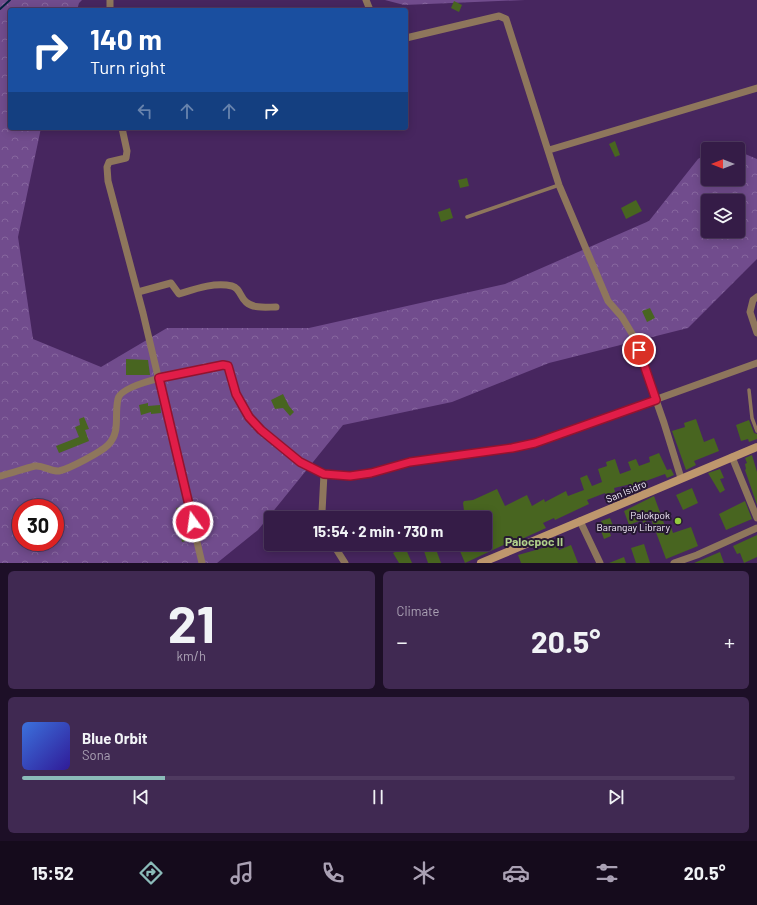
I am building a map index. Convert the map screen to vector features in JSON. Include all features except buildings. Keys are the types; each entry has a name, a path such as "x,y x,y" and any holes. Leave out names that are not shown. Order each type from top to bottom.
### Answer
{"street":[{"path":"408,38 499,16 506,19 559,185 608,301 622,317 634,338 681,478"},
{"path":"549,150 757,88"},
{"path":"122,130 126,158 109,162 107,167 108,181 138,292 202,563"},
{"path":"138,292 171,283 179,294 207,286 232,286 238,289 246,302 256,307 276,307"},
{"path":"757,297 752,300 750,312 757,333"},
{"path":"0,476 37,466 59,471 90,458 108,445 117,433 116,408 118,397 127,389 159,378 223,365 228,366 236,394 249,417 261,430 300,462 324,474 350,476 371,473 410,462 512,448 535,443 757,363"},
{"name":"San Isidro","path":"481,563 757,447"},
{"path":"732,457 757,518"},
{"path":"322,511 324,474"},
{"path":"580,521 600,563"},
{"path":"674,563 697,555 757,528"},
{"path":"337,551 345,563"}],"lane":[{"path":"467,217 559,185"},
{"path":"749,390 752,418 757,431"}],"green space":[{"path":"0,0 82,0 78,8 8,8 8,130 41,130 18,237 33,339 101,367 167,328 309,328 505,284 649,221 701,157 701,186 745,186 745,154 757,159 757,259 688,328 549,363 452,402 343,425 273,511 264,511 264,523 258,530 217,563 0,563"},
{"path":"385,0 525,0 404,5"}],"waterway":[{"path":"0,9 10,0"}],"place":[{"name":"Palokpok Barangay Library","path":"678,521"}],"district":[{"name":"Palocpoc II","path":"534,541"}],"route":[{"path":"193,522 159,378 223,365 228,366 236,394 249,417 261,430 300,462 324,474 350,476 371,473 391,466 410,462 512,448 535,443 656,400 639,350"}]}
